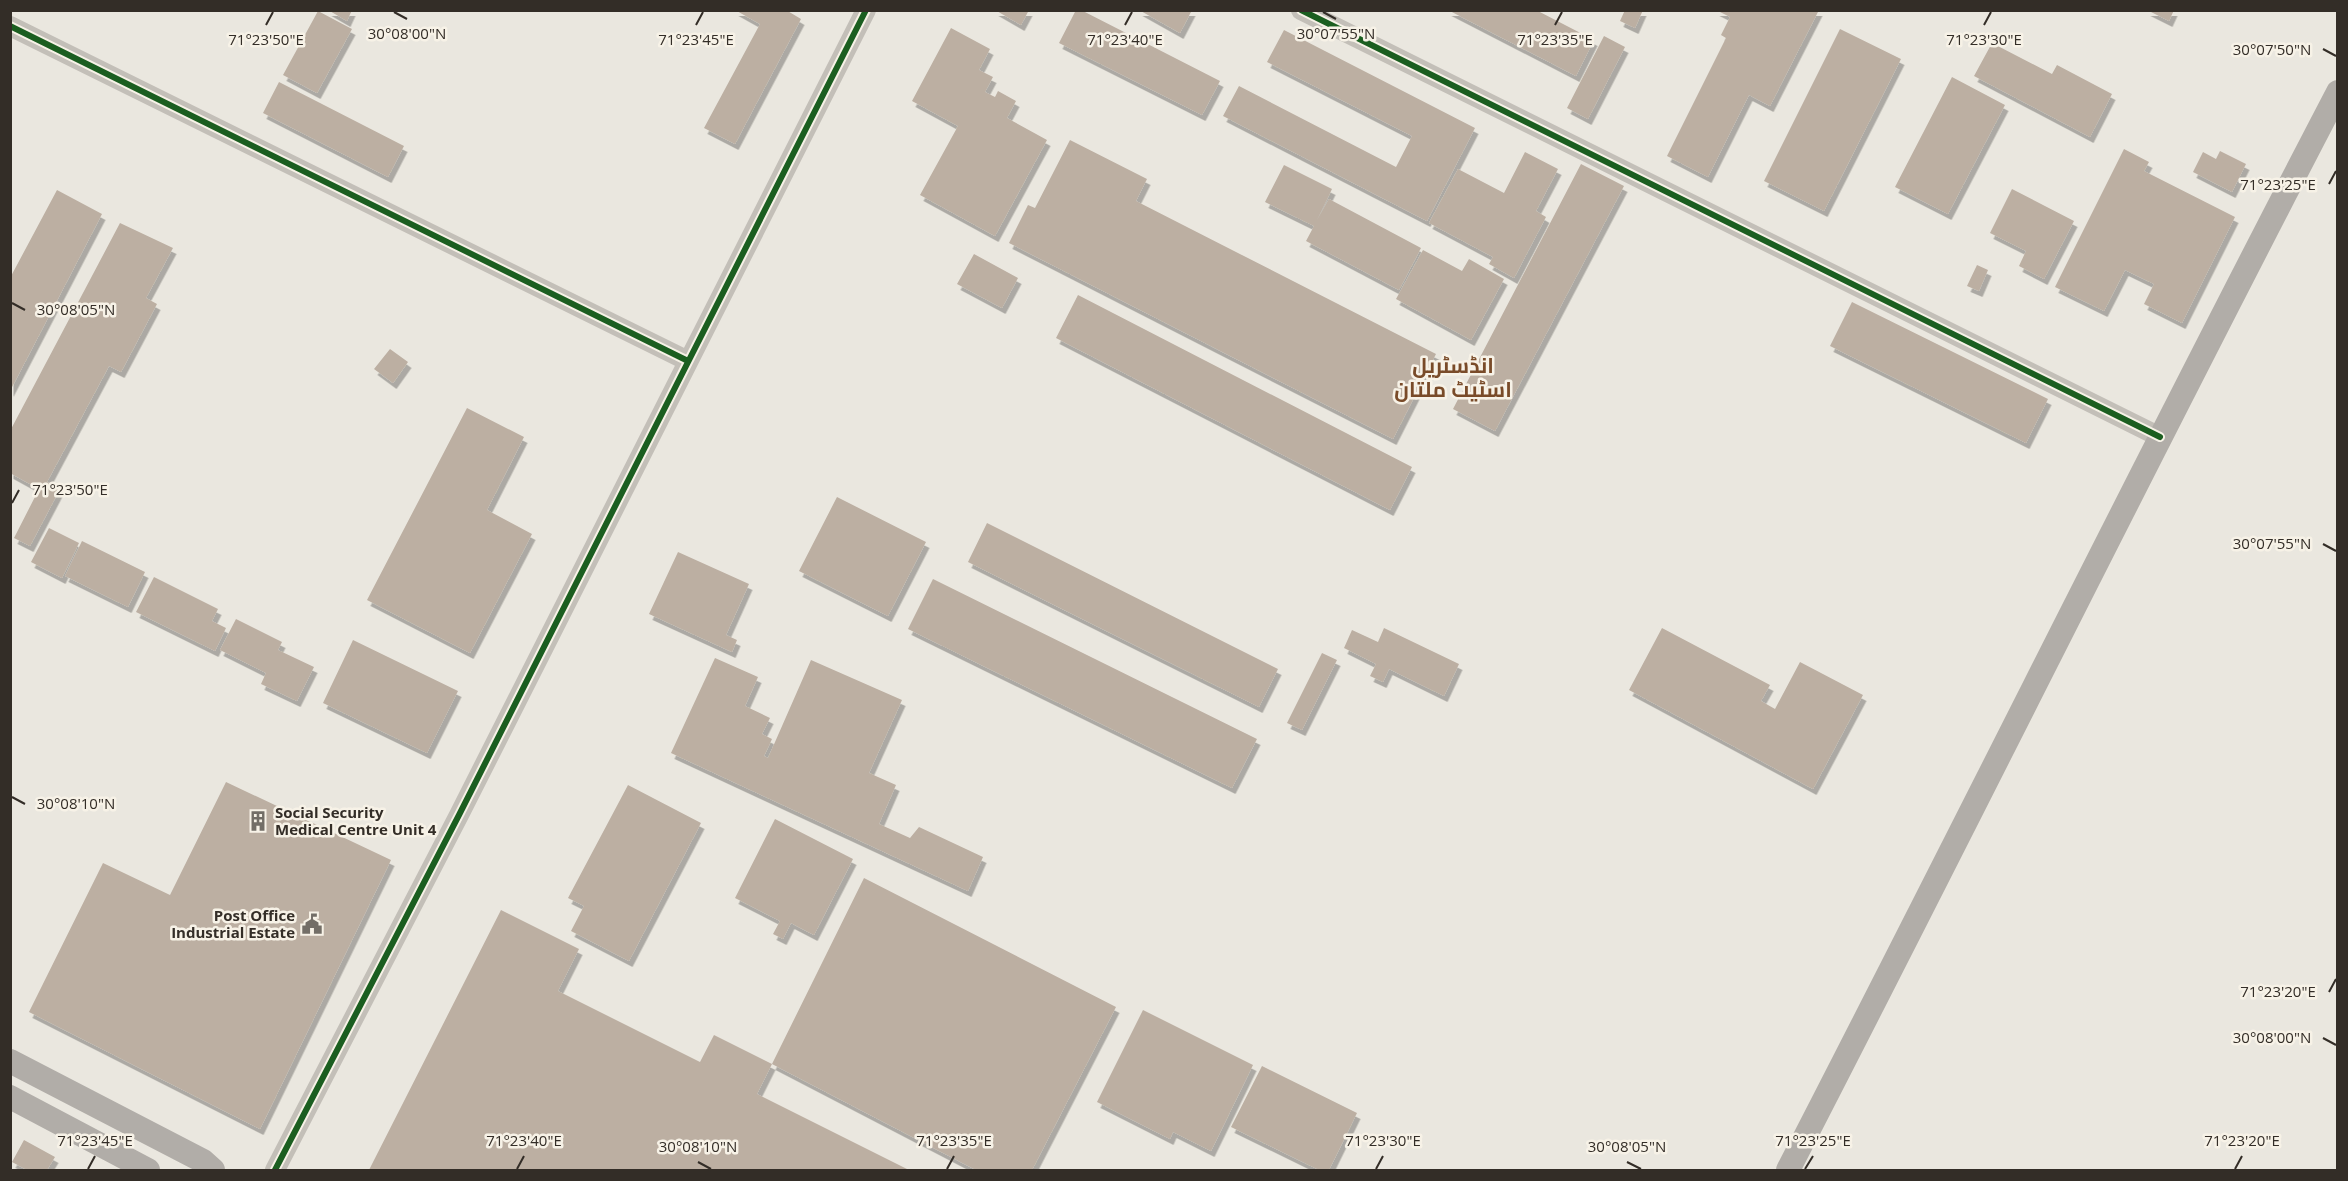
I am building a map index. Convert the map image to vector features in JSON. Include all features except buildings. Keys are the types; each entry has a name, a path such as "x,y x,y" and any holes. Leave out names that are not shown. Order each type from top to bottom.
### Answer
{"main road":[{"path":"1788,1170 2337,92"},
{"path":"10,1061 203,1161 213,1170"},
{"path":"10,1097 148,1170"}],"street":[{"path":"275,1170 459,815 866,10"},
{"path":"1301,10 2160,437"},
{"path":"10,26 688,361"}],"cycle path":[{"path":"275,1170 459,815 866,10"},
{"path":"1301,10 2160,437"},
{"path":"10,26 688,361"}],"place":[{"name":"Social Security Medical Centre Unit 4","path":"258,821"},
{"name":"Post Office Industrial Estate","path":"312,924"}],"district":[{"name":"انڈسٹریل اسٹیٹ ملتان","path":"1453,377"}]}
